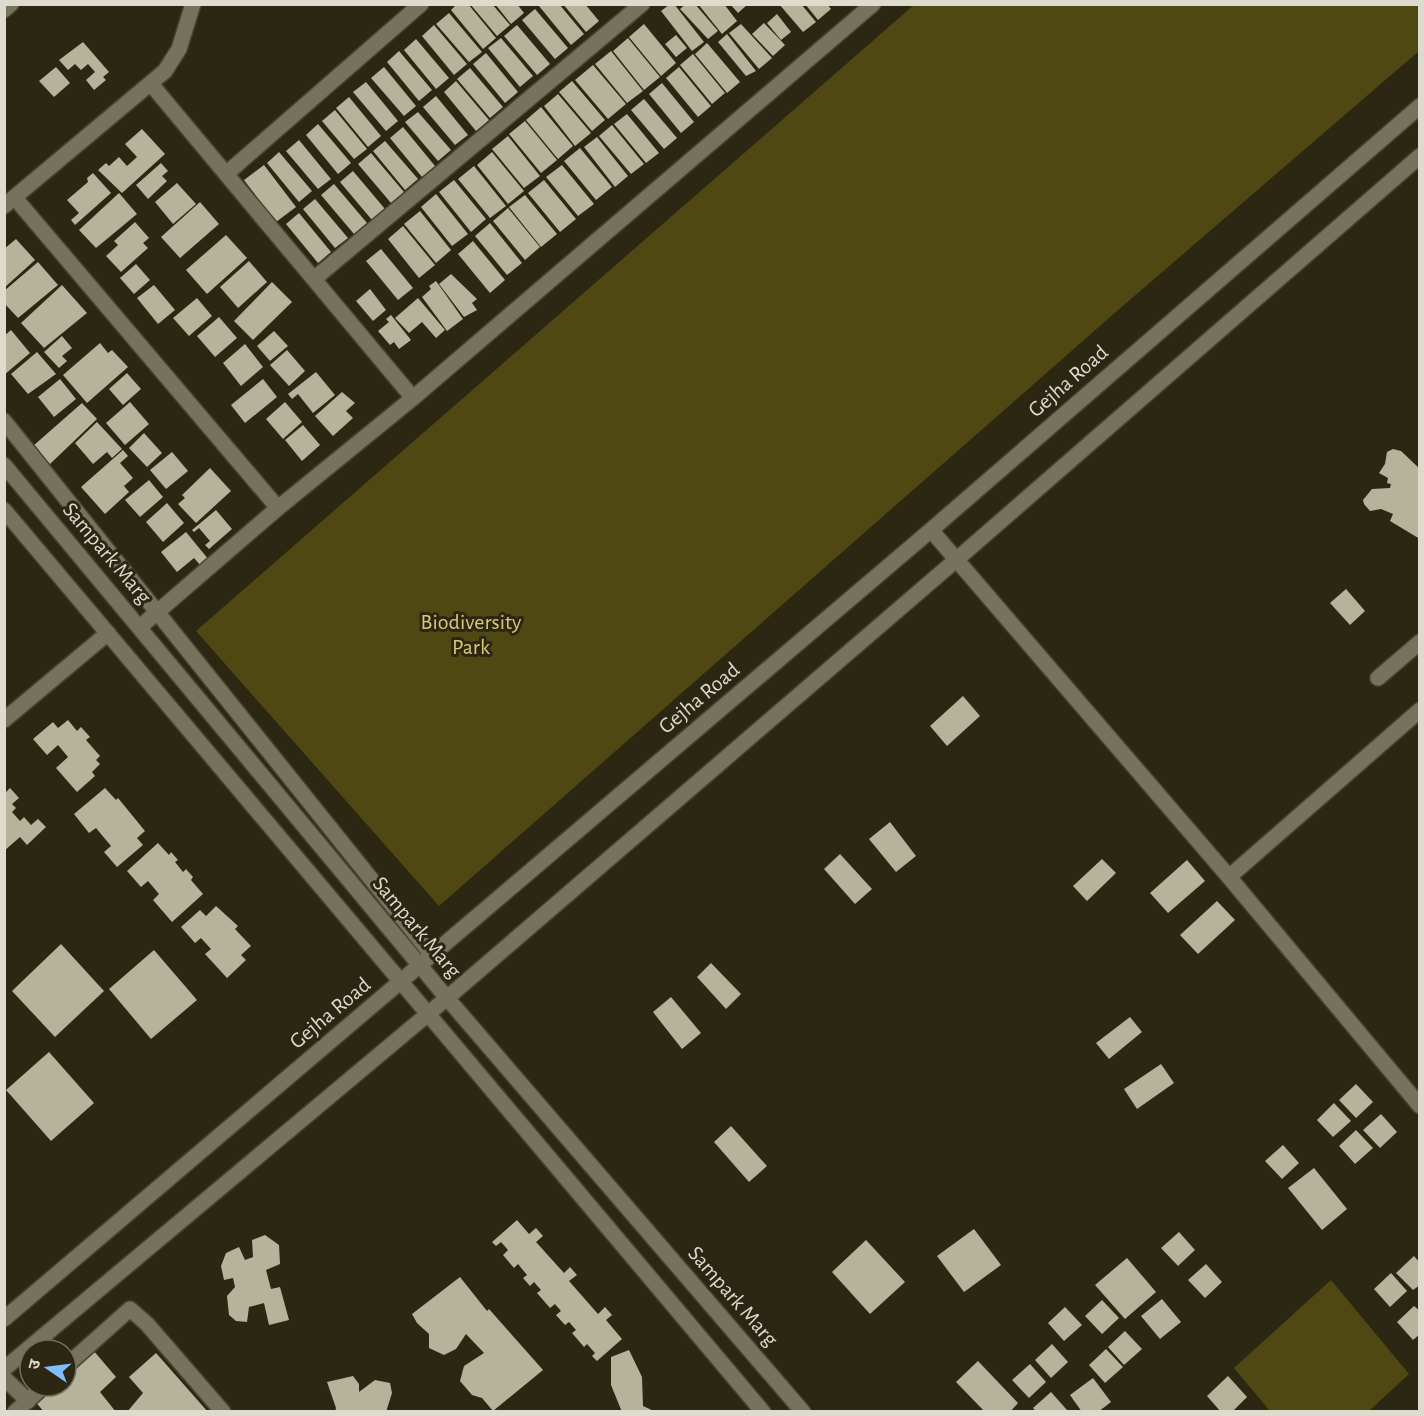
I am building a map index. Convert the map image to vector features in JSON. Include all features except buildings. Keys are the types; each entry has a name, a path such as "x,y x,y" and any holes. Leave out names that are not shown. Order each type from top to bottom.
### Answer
{"street":[{"path":"4,10 11,4"},
{"path":"193,4 174,58 151,84 10,202 278,508"},
{"path":"226,174 421,4"},
{"path":"140,627 278,508 413,398 873,4"},
{"path":"314,279 634,7"},
{"path":"151,84 413,398"},
{"name":"Gejha Road","path":"4,1319 931,530 1419,106"},
{"path":"4,1369 447,998 956,560 1419,156"},
{"path":"4,421 432,955"},
{"name":"Sampark Marg","path":"4,465 447,998 803,1412"},
{"name":"Sampark Marg","path":"4,510 763,1412"},
{"path":"931,530 1229,877 1419,1106"},
{"path":"4,720 108,633"},
{"path":"1378,678 1419,642"},
{"path":"1229,877 1419,710"},
{"path":"78,1355 130,1309 147,1324 224,1412"},
{"path":"4,1378 28,1401"},
{"path":"15,1412 31,1398"}],"green space":[{"name":"Biodiversity Park","path":"915,4 1419,5 1419,51 1117,311 439,906 196,631"},
{"path":"1331,1280 1409,1374 1369,1411 1270,1411 1234,1368"}]}
